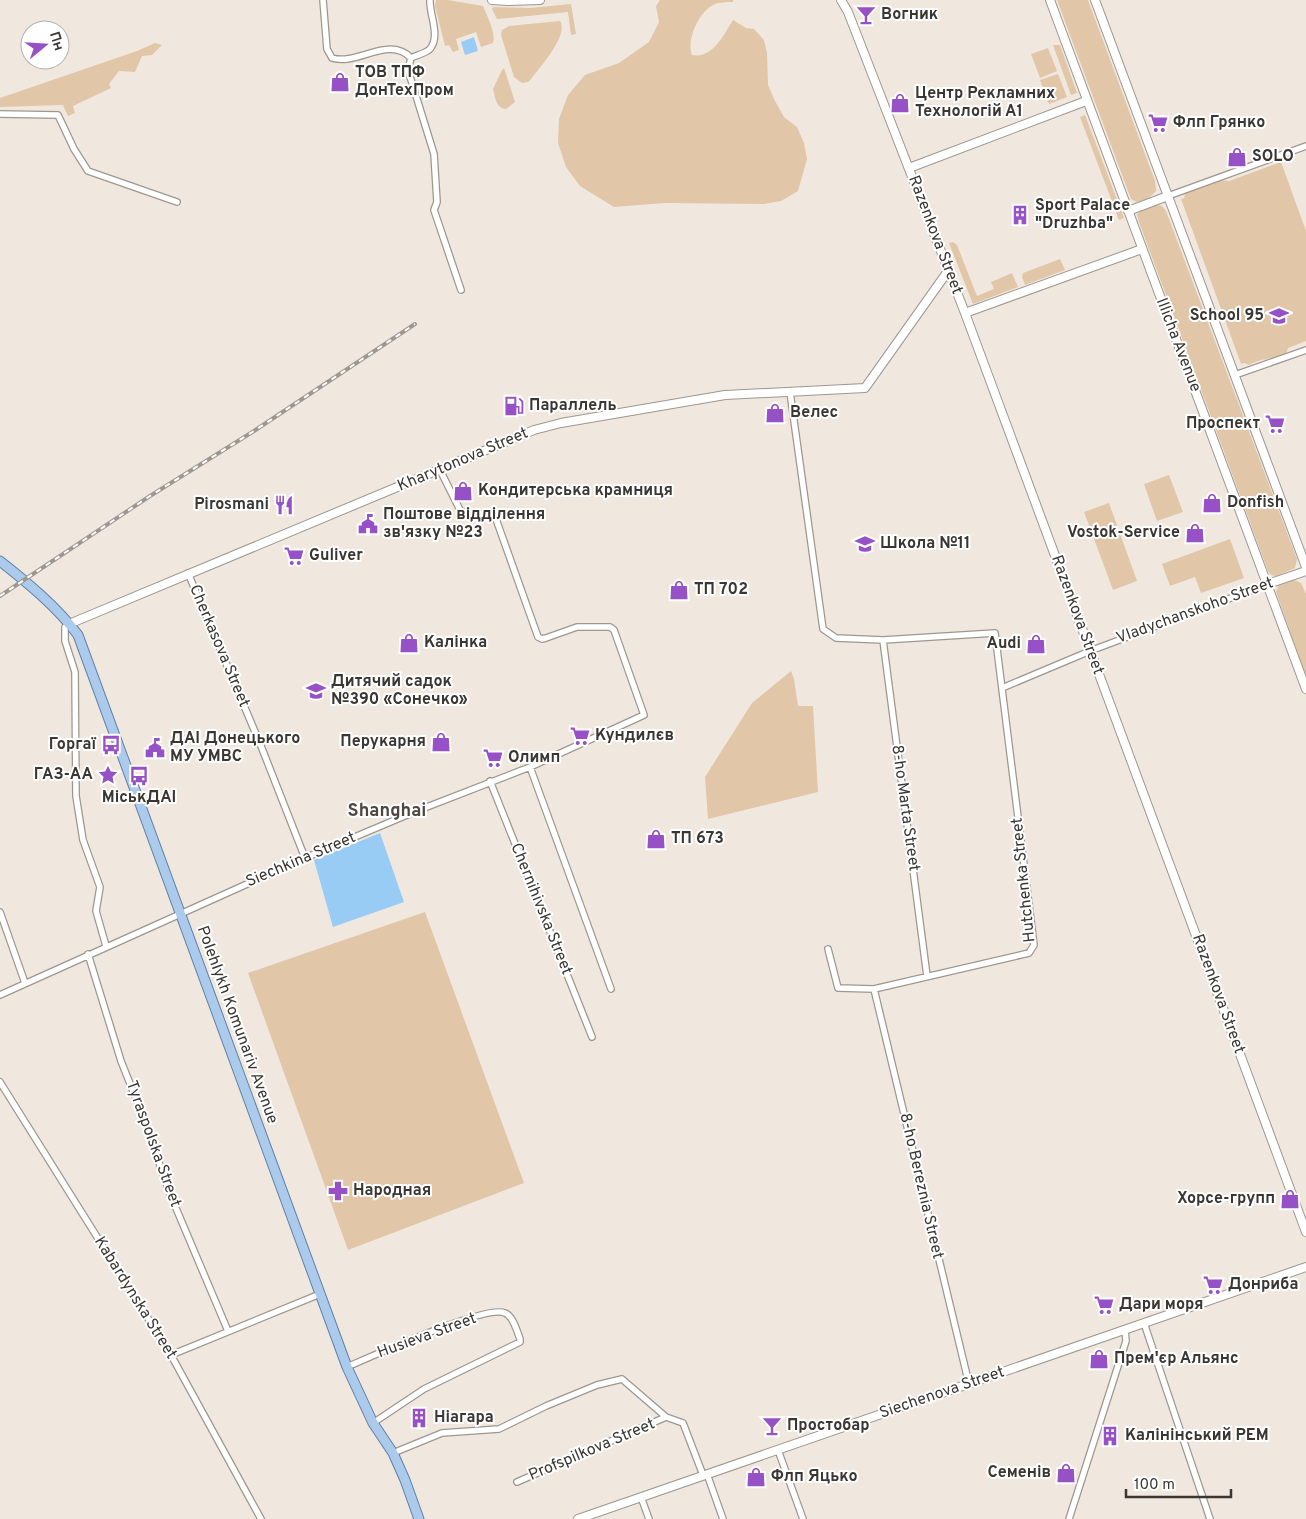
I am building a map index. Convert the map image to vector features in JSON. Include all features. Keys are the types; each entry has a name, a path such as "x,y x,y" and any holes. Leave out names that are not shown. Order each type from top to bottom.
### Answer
{"main road":[{"name":"Polehlykh Komunariv Avenue","path":"0,561 24,581 78,635 347,1367 373,1423 394,1453 419,1519"}],"street":[{"path":"322,0 327,49 332,58 338,60 347,59 391,49 407,54 411,58"},
{"path":"411,58 428,50 432,44 434,30 430,0"},
{"path":"492,0 540,0"},
{"name":"Razenkova Street","path":"841,0 848,12 965,313 1306,1232"},
{"name":"Illicha Avenue","path":"1050,0 1306,690"},
{"path":"1095,0 1306,567"},
{"path":"411,58 408,70 409,75 434,154 437,202 434,210 460,290"},
{"path":"909,168 1086,101"},
{"path":"0,114 58,115 74,149 88,171 177,202"},
{"path":"1128,211 1306,146"},
{"path":"965,313 1142,249"},
{"name":"Kharytonova Street","path":"69,624 534,430 561,423 725,395 865,388 948,271"},
{"path":"1235,375 1306,350"},
{"path":"790,392 823,629 836,638 883,640"},
{"name":"Siechkina Street","path":"0,995 304,858 490,781 530,767 644,715 614,630 610,627 577,627 546,638 538,637 496,519 491,515 460,510 440,470"},
{"name":"Vladychanskoho Street","path":"1002,688 1090,650 1306,571"},
{"name":"Cherkasova Street","path":"188,573 261,746 304,858"},
{"path":"69,624 65,627 64,641 75,672 76,796 83,840 100,887 96,911 106,946"},
{"name":"Hutchenka Street","path":"828,949 838,988 874,988 1028,953 1034,946 995,633 883,640"},
{"name":"8-ho Marta Street","path":"883,640 927,976"},
{"path":"530,767 611,989"},
{"name":"Chernihivska Street","path":"490,781 592,1037"},
{"path":"0,912 25,983"},
{"name":"Tyraspolska Street","path":"88,954 121,1061 170,1194 228,1331"},
{"name":"8-ho Bereznia Street","path":"874,988 969,1384"},
{"name":"Kabardynska Street","path":"0,1082 170,1355 261,1519"},
{"name":"Siechenova Street","path":"579,1519 1306,1267"},
{"path":"170,1355 320,1294"},
{"name":"Husieva Street","path":"347,1367 452,1323 498,1312 506,1313 510,1317 520,1342 424,1389 373,1423"},
{"path":"1144,1323 1210,1519"},
{"path":"1069,1519 1126,1341 1125,1329"},
{"path":"394,1453 442,1433 499,1429 546,1406 597,1385 622,1379 666,1417 684,1423 723,1519"},
{"name":"Profspilkova Street","path":"517,1482 666,1417"},
{"path":"778,1450 803,1519"},
{"path":"641,1497 649,1519"}],"shaded area":[{"path":"436,0 448,0 483,6 492,29 493,43 481,47 476,32 456,39 459,50 453,52 449,45 445,46 435,6"},
{"path":"660,0 733,0 733,2 715,4 703,14 692,34 692,55 706,53 712,49 722,38 733,20 746,28 754,29 764,40 767,53 768,85 784,117 797,127 804,143 807,159 798,191 781,201 764,204 665,203 614,207 580,186 566,167 558,143 559,119 568,95 585,75 619,63 649,42 659,22 656,6"},
{"path":"1057,0 1088,0 1155,181 1156,191 1148,199 1137,202 1131,199"},
{"path":"571,4 576,34 571,35 568,12 497,19 492,9 493,7 530,8"},
{"path":"560,21 562,27 561,34 552,51 531,79 528,82 522,83 514,77 501,35 502,30 509,26"},
{"path":"155,43 162,45 152,55 142,56 135,72 119,71 109,84 111,88 73,106 75,113 68,116 63,105 0,107 0,98 137,51"},
{"path":"1053,45 1060,45 1077,93 1071,95"},
{"path":"1048,48 1057,71 1040,78 1031,54"},
{"path":"504,68 515,102 506,109 498,105 493,89"},
{"path":"1058,74 1067,97 1049,104 1040,80"},
{"path":"1085,115 1124,218 1119,220 1080,117"},
{"path":"1281,162 1306,231 1306,341 1288,348 1286,354 1249,365 1241,364 1181,199 1189,191 1200,186 1213,182 1229,181"},
{"path":"1157,205 1162,206 1166,211 1297,559 1295,568 1276,576 1271,575 1268,571 1139,222 1137,215 1140,210"},
{"path":"953,242 957,245 977,296 994,289 991,282 1012,273 1018,287 973,304 949,243"},
{"path":"1060,259 1065,270 1025,285 1022,277 1023,273"},
{"path":"1169,475 1183,512 1157,521 1144,484"},
{"path":"1109,503 1137,581 1113,590 1084,512"},
{"path":"1230,539 1244,578 1201,593 1195,577 1170,586 1162,564"},
{"path":"1292,579 1301,583 1306,594 1306,677 1276,592 1279,584"},
{"path":"791,671 798,706 813,706 818,792 708,819 705,777 752,703"},
{"path":"425,912 524,1183 348,1250 248,973"}],"water":[{"path":"474,37 478,51 465,55 461,42"},
{"path":"380,833 404,902 333,927 314,860"}],"railway":[{"path":"0,596 415,324"}],"place":[{"name":"Вогник","path":"866,15"},
{"name":"ТОВ ТПФ ДонТехПром","path":"340,82"},
{"name":"Центр Рекламних Технологій А1","path":"900,103"},
{"name":"Флп Грянко","path":"1158,123"},
{"name":"SOLO","path":"1237,157"},
{"name":"Sport Palace \"Druzhba\"","path":"1020,215"},
{"name":"School 95","path":"1279,316"},
{"name":"Параллель","path":"514,406"},
{"name":"Велес","path":"775,413"},
{"name":"Проспект","path":"1275,424"},
{"name":"Кондитерська крамниця","path":"463,491"},
{"name":"Donfish","path":"1212,503"},
{"name":"Pirosmani","path":"284,505"},
{"name":"Поштове відділення зв'язку №23","path":"368,524"},
{"name":"Vostok-Service","path":"1195,533"},
{"name":"Школа №11","path":"865,544"},
{"name":"Guliver","path":"294,556"},
{"name":"ТП 702","path":"679,590"},
{"name":"Калінка","path":"409,643"},
{"name":"Audi","path":"1036,644"},
{"name":"Дитячий садок №390 «Сонечко»","path":"316,691"},
{"name":"Кундилєв","path":"580,736"},
{"name":"Перукарня","path":"441,742"},
{"name":"Горгаї","path":"111,745"},
{"name":"ДАІ Донецького МУ УМВС","path":"155,748"},
{"name":"Олимп","path":"493,758"},
{"name":"ГАЗ-АА","path":"108,775"},
{"name":"МіськДАІ","path":"139,776"},
{"name":"ТП 673","path":"656,839"},
{"name":"Народная","path":"338,1191"},
{"name":"Хорсе-групп","path":"1290,1199"},
{"name":"Донриба","path":"1213,1285"},
{"name":"Дари моря","path":"1104,1305"},
{"name":"Прем'єр Альянс","path":"1099,1359"},
{"name":"Ніагара","path":"419,1418"},
{"name":"Простобар","path":"772,1426"},
{"name":"Калінінський РЕМ","path":"1110,1436"},
{"name":"Семенів","path":"1066,1473"},
{"name":"Флп Яцько","path":"756,1477"}],"district":[{"name":"Shanghai","path":"387,811"}]}
